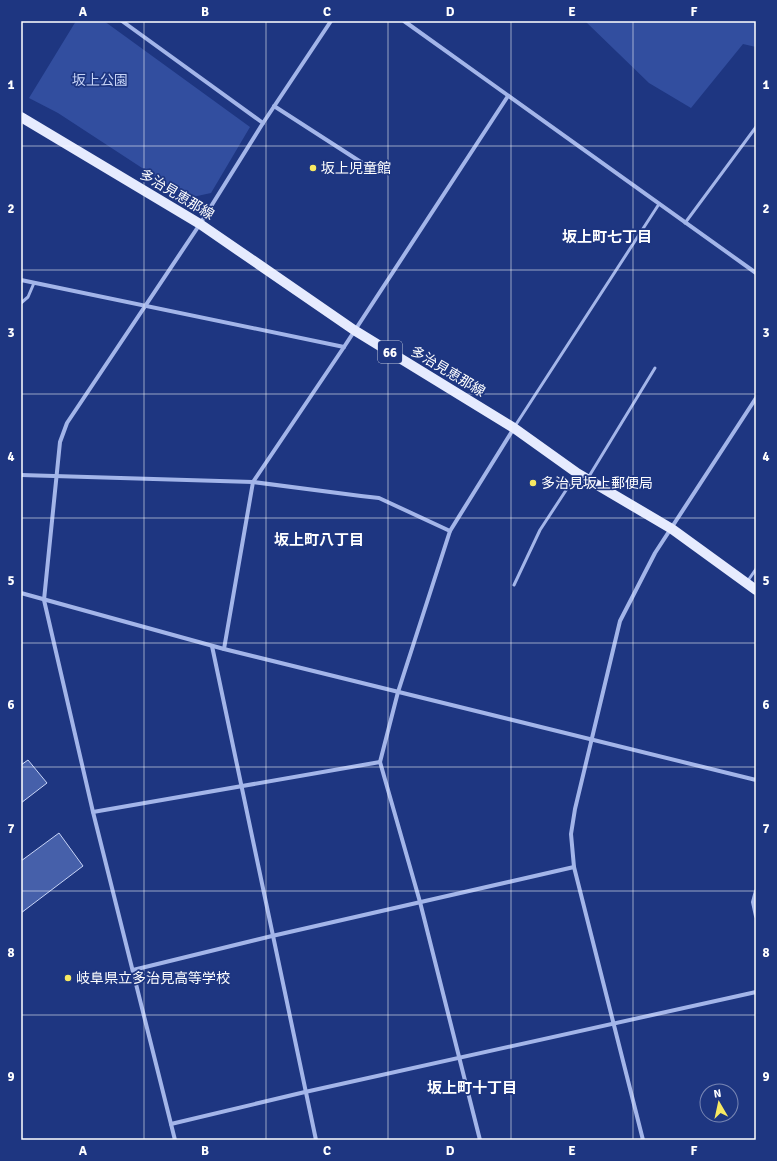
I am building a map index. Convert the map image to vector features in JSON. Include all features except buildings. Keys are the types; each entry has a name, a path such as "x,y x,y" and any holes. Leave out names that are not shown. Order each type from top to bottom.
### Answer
{"main road":[{"name":"多治見恵那線","path":"21,117 200,224 354,330 514,428 577,473 588,478 672,529 756,590"}],"street":[{"path":"122,21 263,123"},
{"path":"175,1140 93,812 44,600 55,476 60,442 67,423 200,224 274,106 332,21"},
{"path":"404,21 756,273"},
{"path":"224,649 253,482 344,347 508,96"},
{"path":"274,106 367,166"},
{"path":"21,280 344,347"},
{"path":"643,1140 574,867 571,834 591,738 620,621 654,553 672,529 756,398"},
{"path":"480,1140 420,902 380,762 398,692 450,531 514,428"},
{"path":"21,475 253,482 379,498 450,531"},
{"path":"21,593 212,646 591,738 756,780"},
{"path":"212,646 316,1140"},
{"path":"93,812 380,762"},
{"path":"133,970 272,936 574,867"},
{"path":"756,891 753,902 756,916"},
{"path":"171,1124 305,1092 756,992"}],"lane":[{"path":"685,223 756,127"},
{"path":"514,428 659,204"},
{"path":"21,302 28,297 34,283"},
{"path":"588,478 655,368"},
{"path":"514,585 540,530 577,473"},
{"path":"746,584 756,569"}],"green space":[{"name":"坂上公園","path":"76,21 104,21 250,127 211,193 188,198 58,113 29,98"},
{"path":"585,21 756,21 756,47 743,44 691,108 649,83"}],"place":[{"name":"坂上児童館","path":"313,168"},
{"name":"多治見坂上郵便局","path":"533,483"},
{"name":"岐阜県立多治見高等学校","path":"68,978"}],"district":[{"name":"坂上町七丁目","path":"607,237"},
{"name":"坂上町八丁目","path":"319,540"},
{"name":"坂上町十丁目","path":"472,1088"}]}
